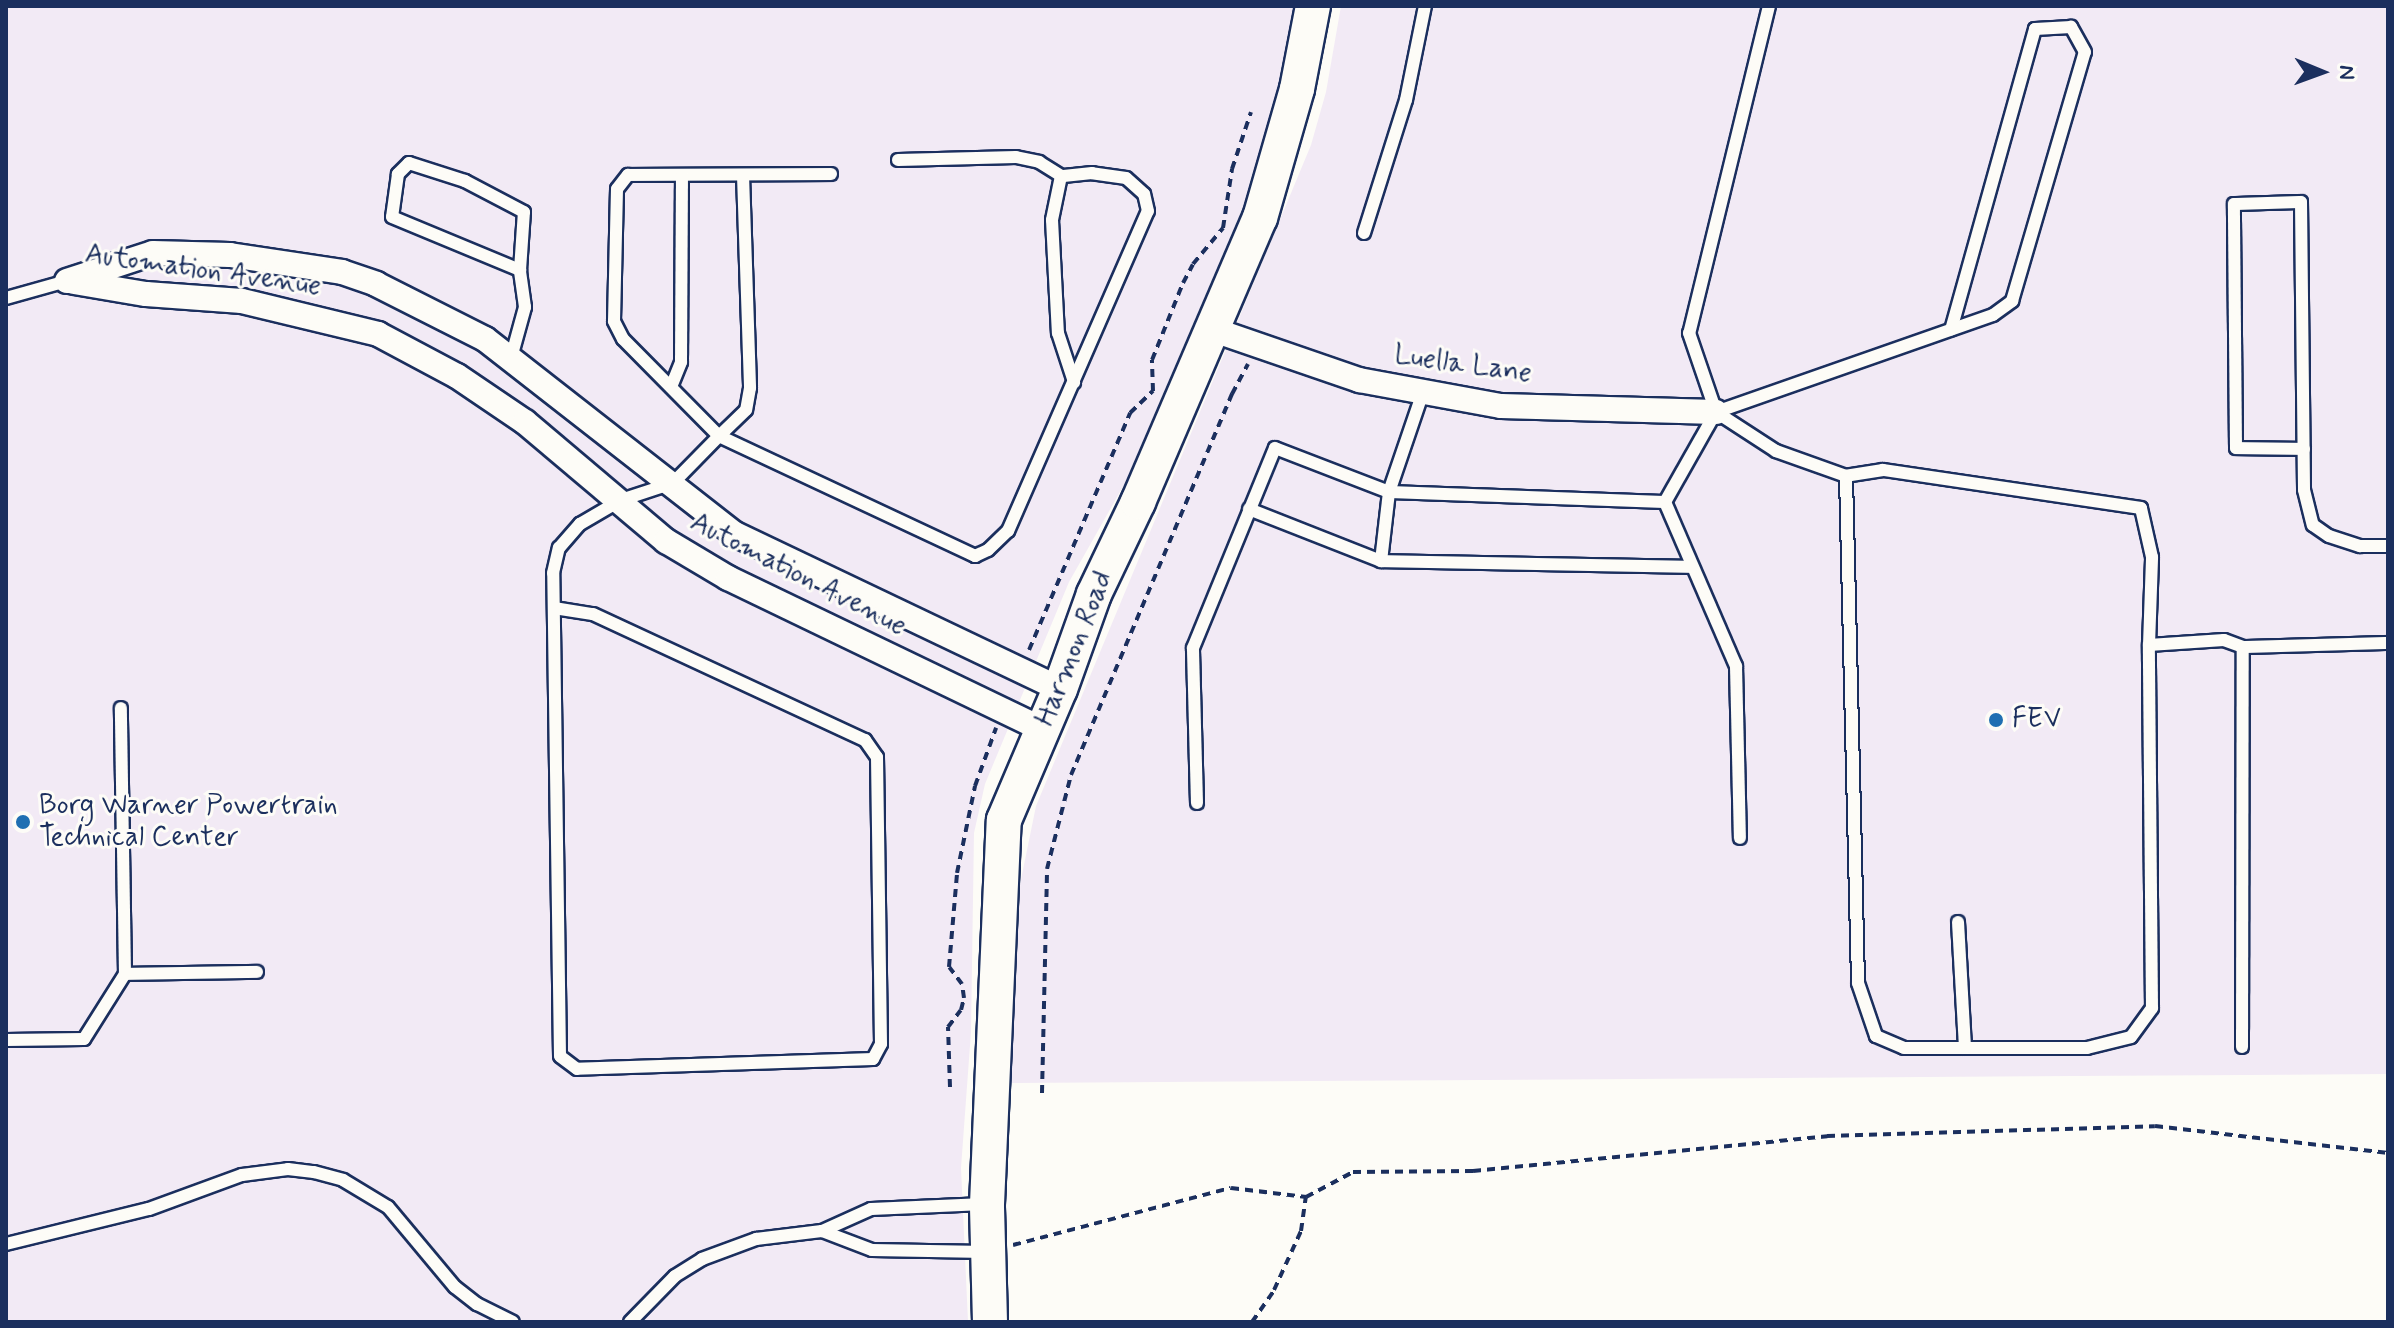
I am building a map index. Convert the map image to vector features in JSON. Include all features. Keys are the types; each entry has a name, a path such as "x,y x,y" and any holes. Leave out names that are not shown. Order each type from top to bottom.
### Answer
{"street":[{"name":"Harmon Road","path":"990,1322 987,1204 1004,820 1060,689 1094,594 1138,502 1260,218 1297,89 1313,6"},
{"name":"Automation Avenue","path":"67,281 153,253 230,255 342,272 376,284 443,316 511,358 735,534 1060,689"},
{"name":"Automation Avenue","path":"67,281 146,294 242,301 378,334 457,376 525,422 666,541 728,578 1042,729"},
{"name":"Luella Lane","path":"1211,329 1359,380 1501,406 1716,412"}],"lane":[{"path":"1364,233 1406,100 1425,6"},
{"path":"1769,6 1689,333 1716,412 1776,451 1846,476 1883,470 2141,508 2152,557 2149,645 2152,1008 2131,1037 2087,1048 1904,1048 1876,1036 1858,983 1846,476"},
{"path":"1665,502 1716,412 1993,315 2012,301 2085,52 2071,27 2035,29 1951,329"},
{"path":"831,174 628,175 617,189 614,321 623,339 719,436 975,556 988,550 1008,531 1148,211 1144,194 1126,178 1092,173 1061,176 1039,162 1016,157 898,160"},
{"path":"511,358 525,307 520,270 524,212 465,181 409,163 398,174 392,217 520,270"},
{"path":"671,387 681,362 682,175"},
{"path":"554,608 593,614 865,740 877,757 881,1044 873,1059 577,1069 560,1056 553,573 559,548 580,524 621,500 673,483 746,410 750,388 743,175"},
{"path":"1061,176 1052,220 1058,333 1074,382"},
{"path":"2304,449 2236,448 2234,204 2301,202 2304,449 2304,490 2313,525 2329,536 2360,546 2388,546"},
{"path":"6,298 67,281"},
{"path":"1381,561 1389,492 1423,392"},
{"path":"1197,803 1193,648 1275,448 1389,492 1665,502"},
{"path":"1665,502 1736,666 1740,838"},
{"path":"1249,509 1381,561 1692,567"},
{"path":"2149,645 2224,640 2243,647 2388,643"},
{"path":"2242,1047 2243,647"},
{"path":"6,1040 84,1039 125,974 121,708"},
{"path":"1958,922 1965,1048"},
{"path":"125,974 257,972"},
{"path":"6,1244 149,1209 242,1175 288,1169 314,1172 343,1180 388,1207 455,1287 477,1304 513,1322"},
{"path":"630,1322 675,1276 702,1259 756,1239 822,1231 871,1209 987,1204"},
{"path":"822,1231 872,1250 988,1252"}],"path":[{"path":"1042,1093 1047,869 1071,775 1232,394 1256,345"},
{"path":"988,1252 1231,1188 1306,1197 1353,1172 1473,1171 1827,1136 2155,1126 2388,1153"},
{"path":"1252,1322 1274,1290 1301,1231 1306,1197"}],"shaded area":[{"path":"6,6 1303,6 1287,91 1249,193 1125,483 1069,582 985,784 974,833 971,1032 961,1168 968,1322 6,1322"},
{"path":"1341,6 2388,6 2388,1074 1012,1083 1010,968 1016,904 1036,806 1311,145 1326,92"}],"place":[{"name":"FEV","path":"1996,720"},
{"name":"Borg Warner Powertrain Technical Center","path":"23,822"}]}
